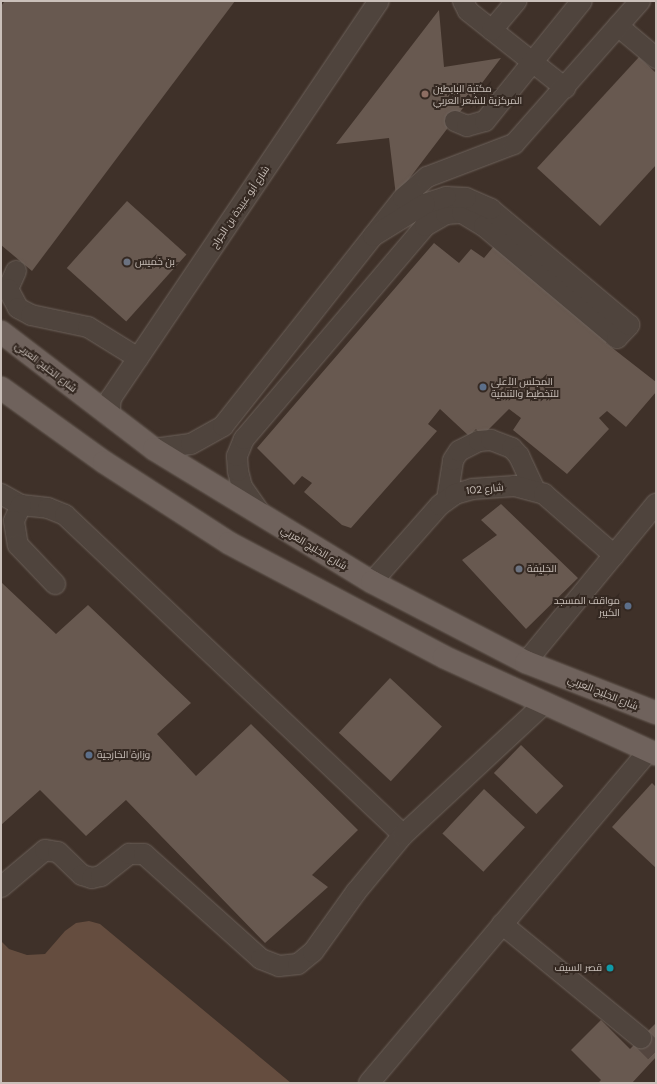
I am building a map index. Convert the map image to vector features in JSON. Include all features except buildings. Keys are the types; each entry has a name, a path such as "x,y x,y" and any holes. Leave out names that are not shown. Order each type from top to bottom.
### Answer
{"main road":[{"name":"شارع الخليج العربي","path":"1,332 154,449 372,582 526,662 656,714"},
{"path":"6,393 104,462 229,543 444,657 543,705 652,752"}],"street":[{"name":"شارع أبو عبيدة بن الجراح","path":"109,416 111,398 379,1"},
{"path":"462,1 468,11 565,88"},
{"path":"492,30 516,1"},
{"path":"453,124 467,135 485,133 582,1"},
{"path":"154,449 192,444 211,436 223,426 403,198 427,177 514,144 565,88 640,1"},
{"path":"618,26 656,58"},
{"path":"265,518 242,487 238,456 242,445 425,226 446,214 462,213 484,226 623,332 491,209 466,198 446,197 425,204 372,236"},
{"path":"16,271 8,293 18,308 31,315 88,327 138,358"},
{"path":"327,293 351,313"},
{"path":"447,499 453,460 469,444 479,440 491,440 512,448 520,456 535,490"},
{"name":"شارع 102","path":"372,582 447,499 472,489 515,486 535,490 553,500 614,555"},
{"path":"1,494 21,505 48,508 65,516 403,835"},
{"path":"526,662 656,504"},
{"path":"21,505 14,521 18,546 55,584"},
{"path":"1,887 44,850 58,852 82,875 92,878 101,876 129,854 144,854 261,959 288,966 313,952 356,892 403,835 543,705"},
{"path":"369,1083 502,924 652,752"},
{"path":"502,924 641,1038"}],"shaded area":[{"path":"89,921 100,924 291,1083 1,1083 1,941 9,949 27,955 45,954 65,931 76,923"}],"tunnel":[{"path":"641,1038 656,1053"}],"place":[{"name":"مكتبة البابطين المركزية للشعر العربي","path":"425,94"},
{"name":"بن خميس","path":"127,262"},
{"name":"المجلس الأعلى للتخطيط والتنمية","path":"483,387"},
{"name":"الخليفة","path":"519,569"},
{"name":"مواقف المسجد الكبير","path":"628,606"},
{"name":"وزارة الخارجية","path":"89,755"},
{"name":"قصر السيف","path":"610,968"}]}
